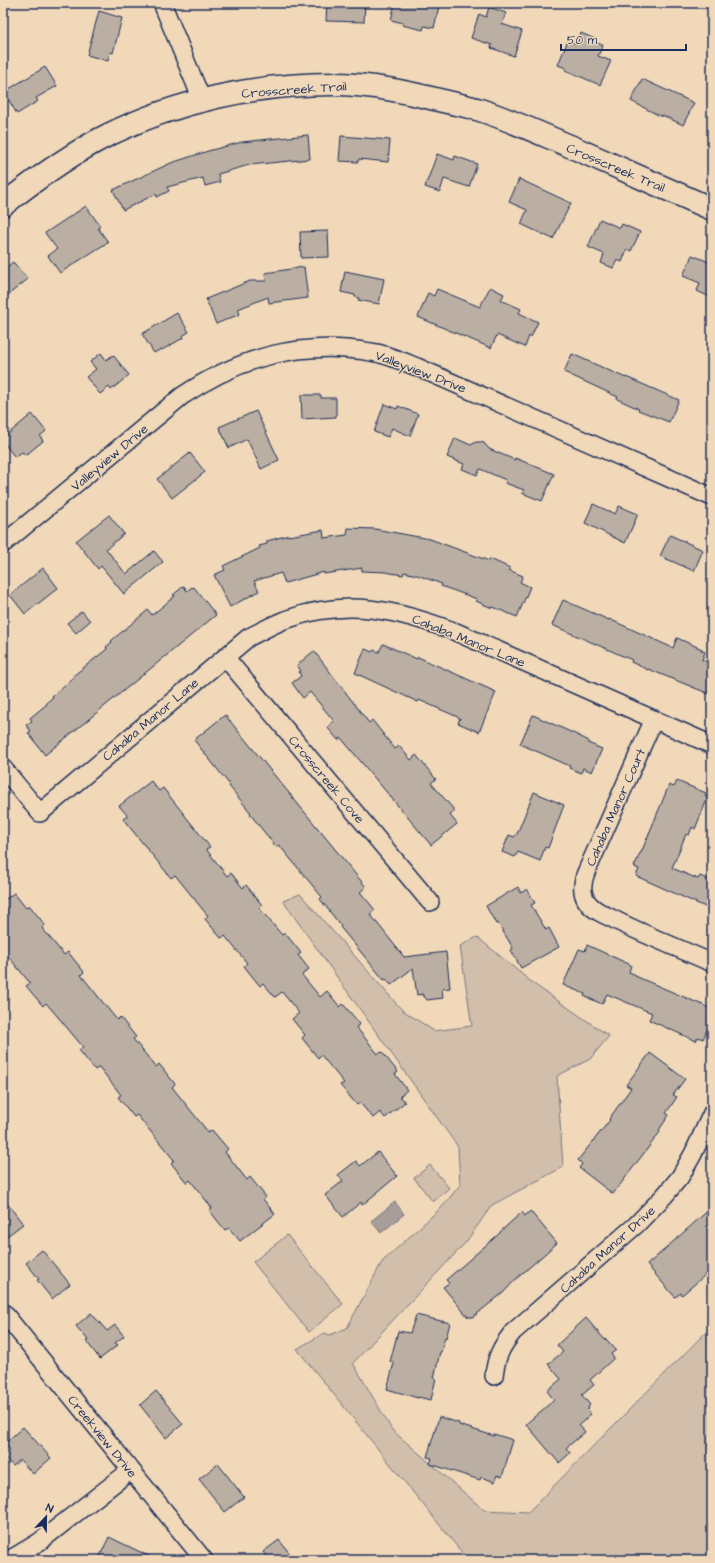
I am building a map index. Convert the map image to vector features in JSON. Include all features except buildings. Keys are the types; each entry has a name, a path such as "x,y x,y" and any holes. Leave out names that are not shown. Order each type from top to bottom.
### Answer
{"street":[{"path":"162,3 202,100"},
{"name":"Crosscreek Trail","path":"3,205 38,177 70,156 107,135 159,114 202,100 234,93 269,88 333,84 404,91 479,109 506,119 712,209"},
{"name":"Valleyview Drive","path":"3,544 182,396 201,383 253,360 279,352 307,348 330,348 371,352 398,360 712,497"},
{"name":"Cahaba Manor Lane","path":"3,768 40,813 249,637 287,619 323,610 359,607 390,611 416,617 456,632 712,745"},
{"name":"Crosscreek Cove","path":"225,656 430,902"},
{"name":"Cahaba Manor Court","path":"654,719 585,874 582,886 584,896 592,907 603,914 712,963"},
{"name":"Cahaba Manor Drive","path":"494,1376 496,1361 503,1344 513,1332 636,1225 680,1177 693,1154 712,1113"},
{"name":"Creekview Drive","path":"3,1312 204,1560"},
{"path":"9,1560 39,1542 131,1470"}],"shaded area":[{"path":"300,894 402,1010 434,1031 472,1026 460,946 477,937 535,985 609,1036 590,1059 557,1076 563,1167 492,1205 466,1242 353,1363 392,1430 484,1510 528,1512 712,1326 712,1560 468,1560 297,1349 324,1333 330,1335 347,1328 382,1262 443,1206 460,1185 458,1147 283,901"},
{"path":"430,1165 449,1188 433,1202 414,1178"},
{"path":"395,1202 404,1214 381,1233 371,1221"},
{"path":"287,1235 343,1304 309,1332 253,1262"}]}
